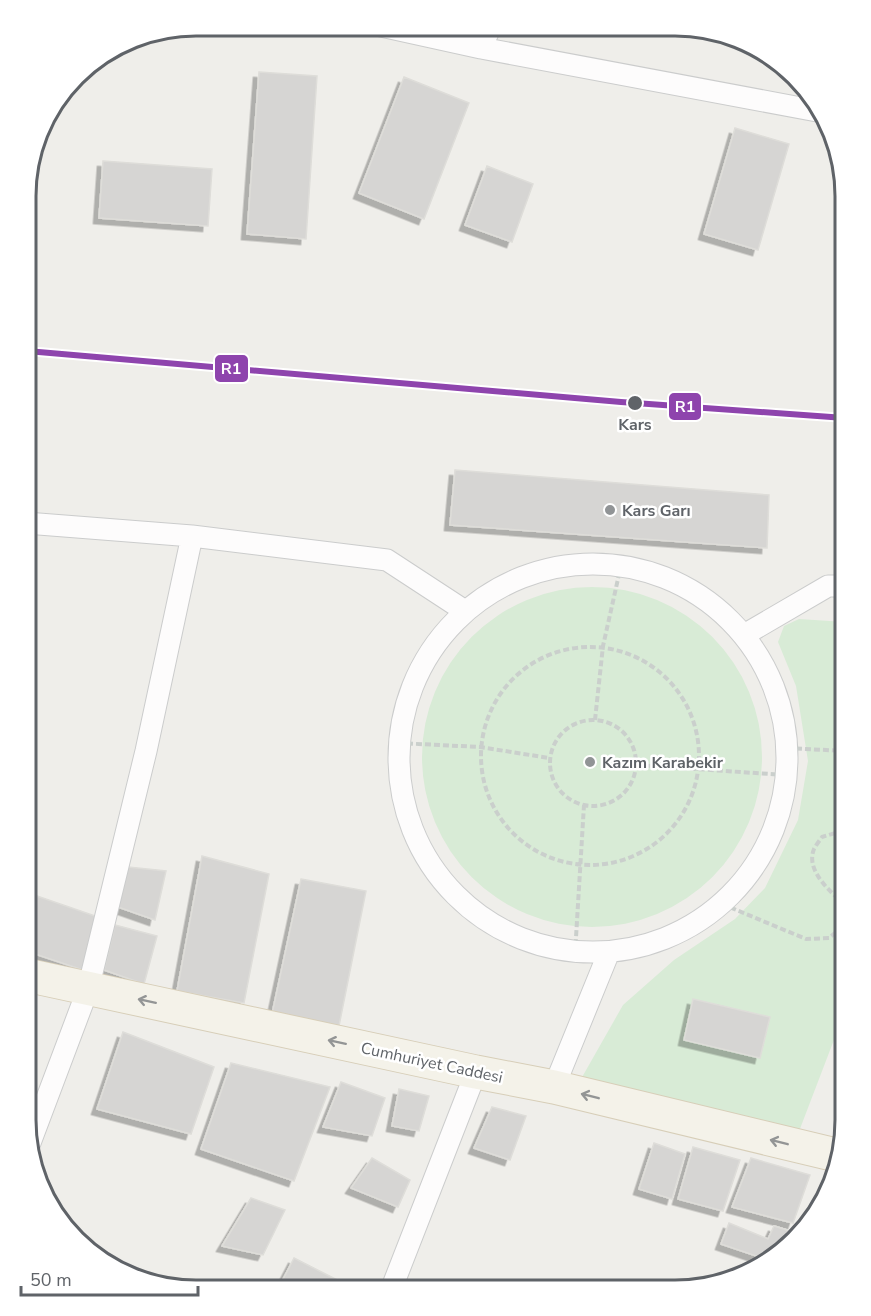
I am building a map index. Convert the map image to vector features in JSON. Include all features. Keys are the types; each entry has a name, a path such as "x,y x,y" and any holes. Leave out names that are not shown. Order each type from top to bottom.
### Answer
{"main road":[{"name":"Cumhuriyet Caddesi","path":"36,977 554,1088 831,1154"}],"street":[{"path":"427,36 809,110"},
{"path":"482,48 487,36"},
{"path":"36,524 192,536 387,560 465,611"},
{"path":"36,1127 88,989 146,751 192,536"},
{"path":"553,568 620,570 698,592 735,622 770,674 788,734 784,797 762,855 722,904 669,937 609,952 575,954 546,947 488,922 439,878 407,819 398,743 409,689 441,631 491,588 553,568"},
{"path":"744,635 828,586 835,586"},
{"path":"554,1088 609,952"},
{"path":"395,1280 476,1072"}],"path":[{"path":"595,720 603,646 620,570"},
{"path":"603,646 637,656 668,678 689,708 700,744 698,781 684,815 659,843 626,860 590,867 553,860 521,842 497,815 483,782 480,747 489,713 508,683 535,660 568,648 603,646"},
{"path":"595,720 604,721 618,728 628,738 634,751 636,765 627,790 616,800 603,806 590,807 564,796 555,785 550,772 549,758 554,743 563,731 575,723 595,720"},
{"path":"398,743 480,747 549,758"},
{"path":"787,748 835,750"},
{"path":"636,765 785,775"},
{"path":"575,954 584,805"},
{"path":"835,833 822,837 813,851 813,867 824,884 835,894"},
{"path":"722,904 806,939 829,938 835,933"}],"green space":[{"path":"592,587 625,591 657,600 686,616 712,637 733,663 749,692 758,724 762,757 758,790 749,822 733,851 712,877 686,898 657,914 625,923 592,927 559,923 527,914 498,898 472,877 451,851 435,822 426,790 422,757 426,724 435,692 451,663 472,637 498,616 527,600 559,591"},
{"path":"799,619 835,621 835,1037 798,1134 581,1079 623,1005 674,960 735,919 765,888 798,820 808,761 796,686 778,642 784,626"}],"building":[{"path":"259,72 317,76 306,239 247,234"},
{"path":"404,77 469,103 424,219 359,193"},
{"path":"735,128 789,144 758,250 704,234"},
{"path":"103,161 212,169 208,226 99,218"},
{"path":"487,166 533,184 512,242 465,225"},
{"name":"Kars Garı","path":"455,470 769,495 767,548 450,525"},
{"path":"202,856 269,874 244,1003 177,991"},
{"path":"128,867 166,871 155,920 118,907"},
{"path":"301,879 366,891 339,1026 272,1014"},
{"path":"37,896 98,917 86,971 36,954"},
{"path":"115,925 157,936 144,984 104,970"},
{"path":"693,999 770,1017 760,1058 684,1040"},
{"path":"123,1032 214,1067 191,1134 97,1109"},
{"path":"231,1063 330,1087 294,1181 201,1149"},
{"path":"341,1082 385,1098 372,1136 323,1127"},
{"path":"399,1089 429,1096 419,1131 392,1126"},
{"path":"492,1107 526,1116 510,1160 474,1148"},
{"path":"654,1143 685,1154 672,1199 639,1189"},
{"path":"693,1147 740,1160 723,1211 678,1199"},
{"path":"372,1158 410,1180 398,1207 351,1188"},
{"path":"751,1158 810,1175 793,1223 732,1207"},
{"path":"251,1198 285,1210 263,1255 222,1246"},
{"path":"729,1223 768,1239 774,1226 790,1231 758,1257 721,1244"},
{"path":"294,1258 337,1280 283,1280"}],"railway":[{"path":"36,352 621,402"}],"transit line":[{"name":"R1","path":"36,352 621,402 835,417"}],"place":[{"name":"Kars","path":"635,403"},
{"name":"Kars Garı","path":"610,510"},
{"name":"Kazım Karabekir","path":"590,762"}]}
